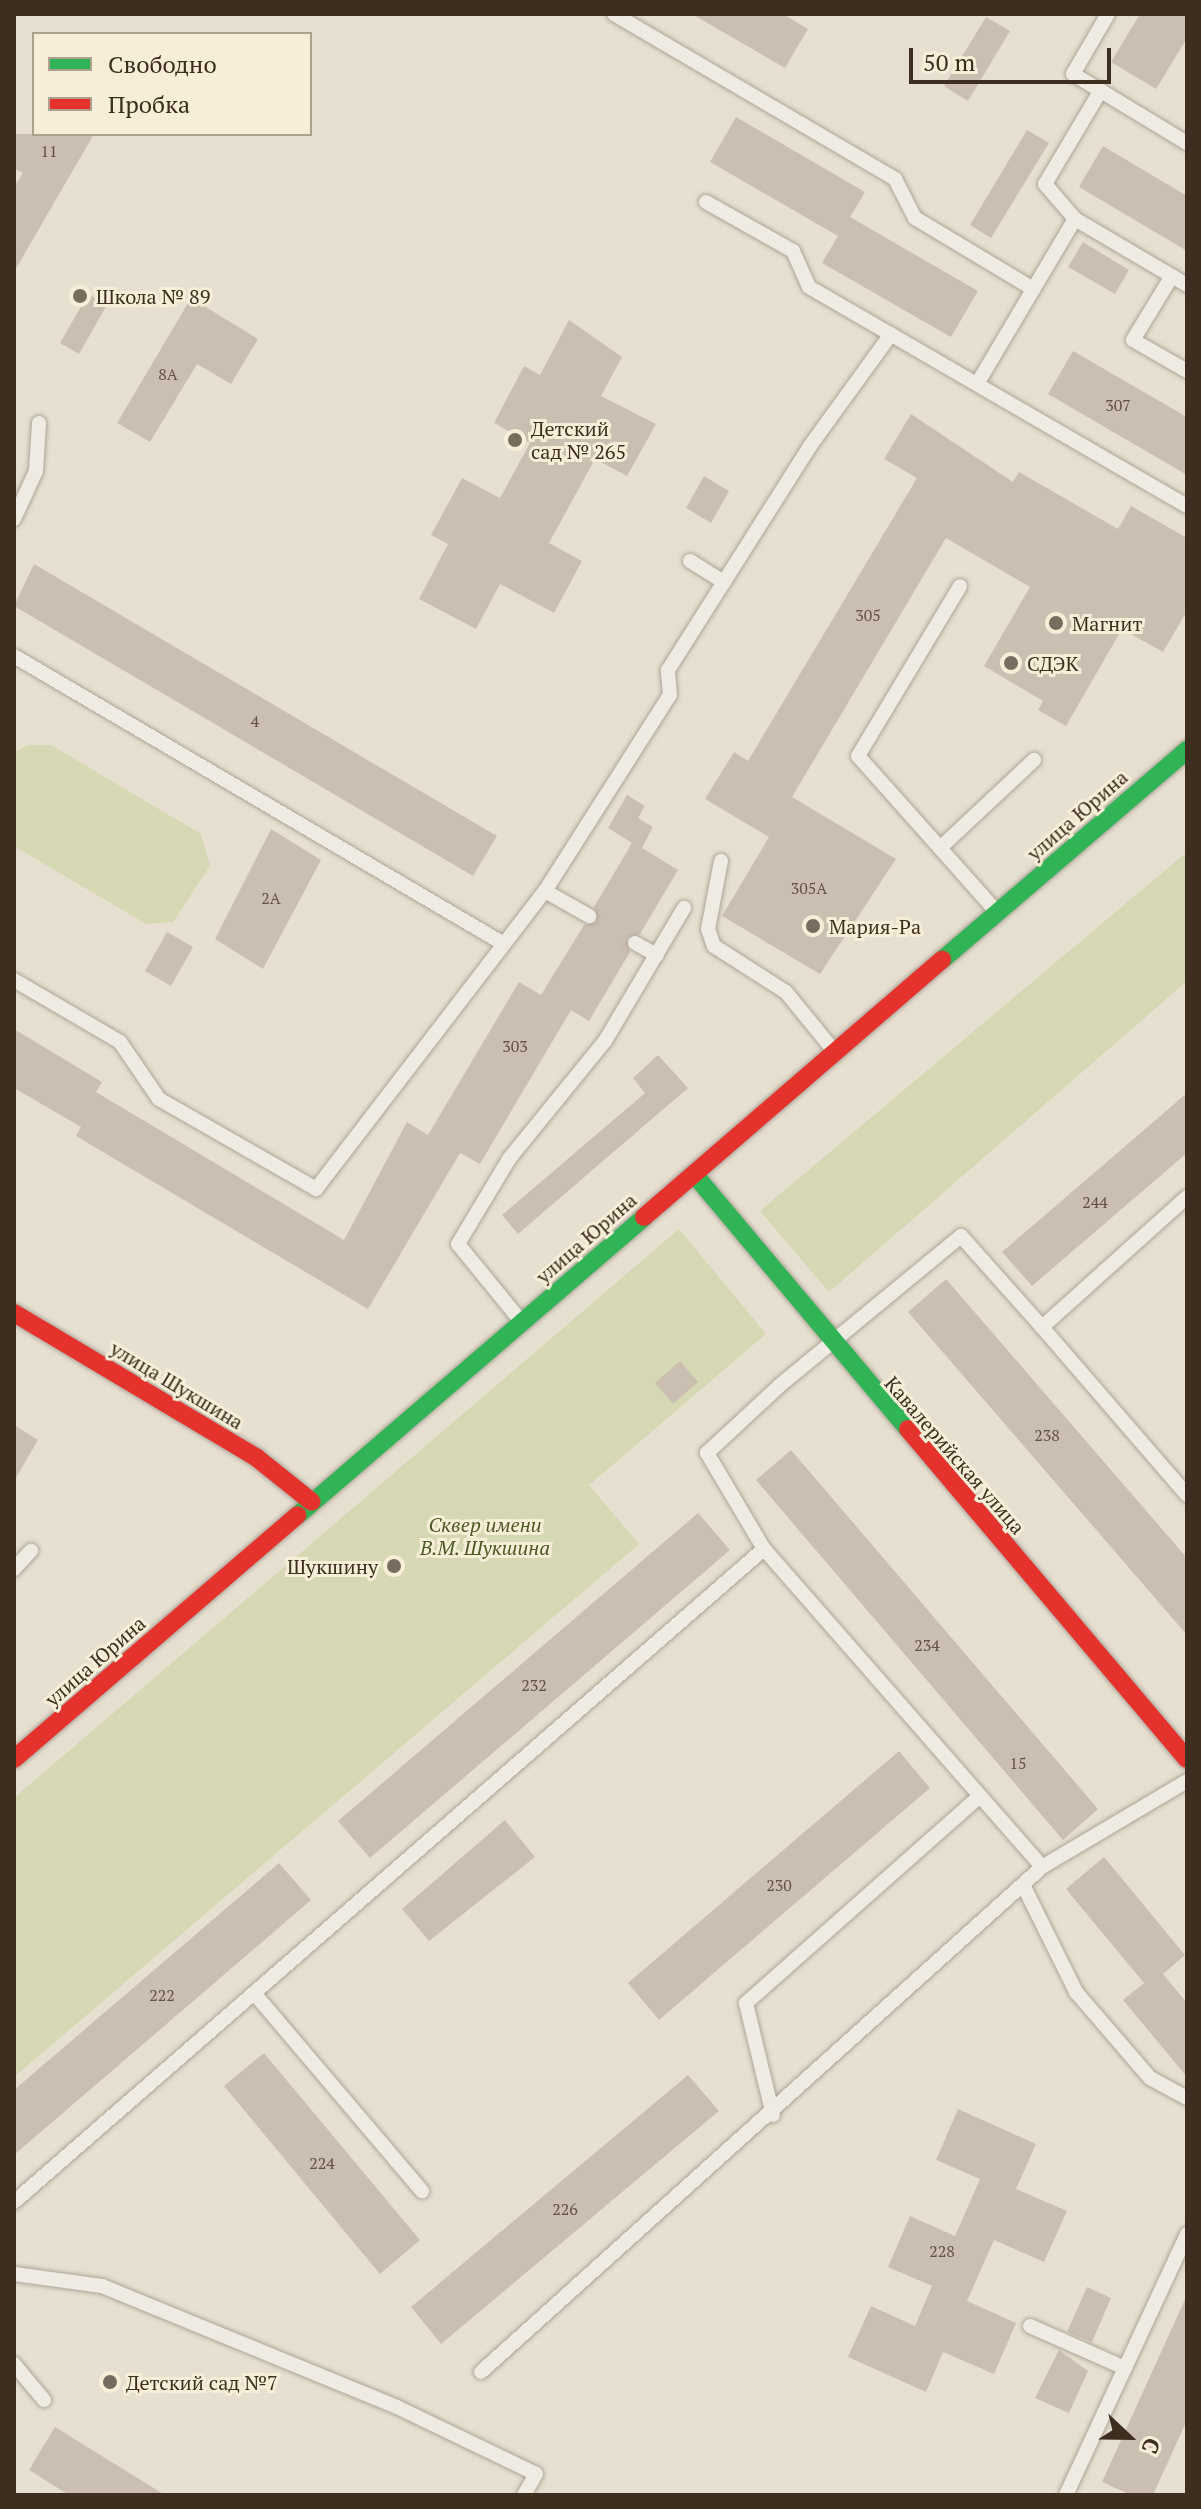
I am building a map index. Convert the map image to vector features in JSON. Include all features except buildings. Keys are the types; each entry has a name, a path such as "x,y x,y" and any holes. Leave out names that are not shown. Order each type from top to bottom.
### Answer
{"street":[{"name":"улица Юрина","path":"14,1759 1187,750"},
{"name":"Кавалерийская улица","path":"694,1174 829,1343 1187,1759"},
{"name":"улица Шукшина","path":"14,1313 257,1458 312,1502"}],"lane":[{"path":"614,14 895,179 915,218 1033,289"},
{"path":"1108,14 1073,74 1187,143"},
{"path":"1101,90 1045,184 1075,219 1187,285"},
{"path":"706,202 793,251 809,287 1187,506"},
{"path":"977,384 1075,219"},
{"path":"1172,276 1133,340 1187,371"},
{"path":"14,980 120,1042 159,1099 316,1189 545,891 670,695 668,670 891,334"},
{"path":"14,519 36,471 39,423"},
{"path":"690,561 724,582"},
{"path":"960,586 858,756 998,913"},
{"path":"14,656 504,944"},
{"path":"940,848 1034,760"},
{"path":"721,861 708,929 714,946 786,992 835,1052"},
{"path":"545,891 589,916"},
{"path":"522,1322 458,1244 509,1159 605,1041 684,908"},
{"path":"635,943 657,955"},
{"path":"1042,1327 1187,1197"},
{"path":"1042,1867 764,1549 707,1453 829,1343 961,1236 1187,1495"},
{"path":"14,2202 764,1549"},
{"path":"14,1569 31,1551"},
{"path":"481,2372 773,2115 1042,1867 1187,1781"},
{"path":"773,2115 746,2003 979,1797"},
{"path":"1023,1885 1076,1992 1150,2078 1187,2098"},
{"path":"254,1993 422,2191"},
{"path":"1066,2495 1187,2234"},
{"path":"14,2274 102,2286 397,2407 536,2474 524,2495"},
{"path":"1030,2326 1125,2368"},
{"path":"14,2364 44,2400"}],"green space":[{"path":"28,745 51,745 201,834 210,866 173,922 146,924 14,846 14,753"},
{"path":"1187,852 1187,981 829,1292 760,1211"},
{"name":"Сквер имени В.М. Шукшина","path":"679,1229 766,1334 589,1485 639,1544 14,2077 14,1798"}],"traffic: fast":[{"path":"942,960 1187,750"},
{"path":"694,1174 908,1429"},
{"path":"298,1515 644,1217"}],"traffic: jam":[{"path":"644,1217 942,960"},
{"path":"14,1313 257,1458 312,1502"},
{"path":"908,1429 1187,1759"},
{"path":"14,1759 298,1515"}],"place":[{"name":"Школа № 89","path":"80,296"},
{"name":"Детский сад № 265","path":"515,440"},
{"name":"Магнит","path":"1056,623"},
{"name":"СДЭК","path":"1011,663"},
{"name":"Мария-Ра","path":"813,926"},
{"name":"Шукшину","path":"394,1566"},
{"name":"Детский сад №7","path":"110,2382"}]}
